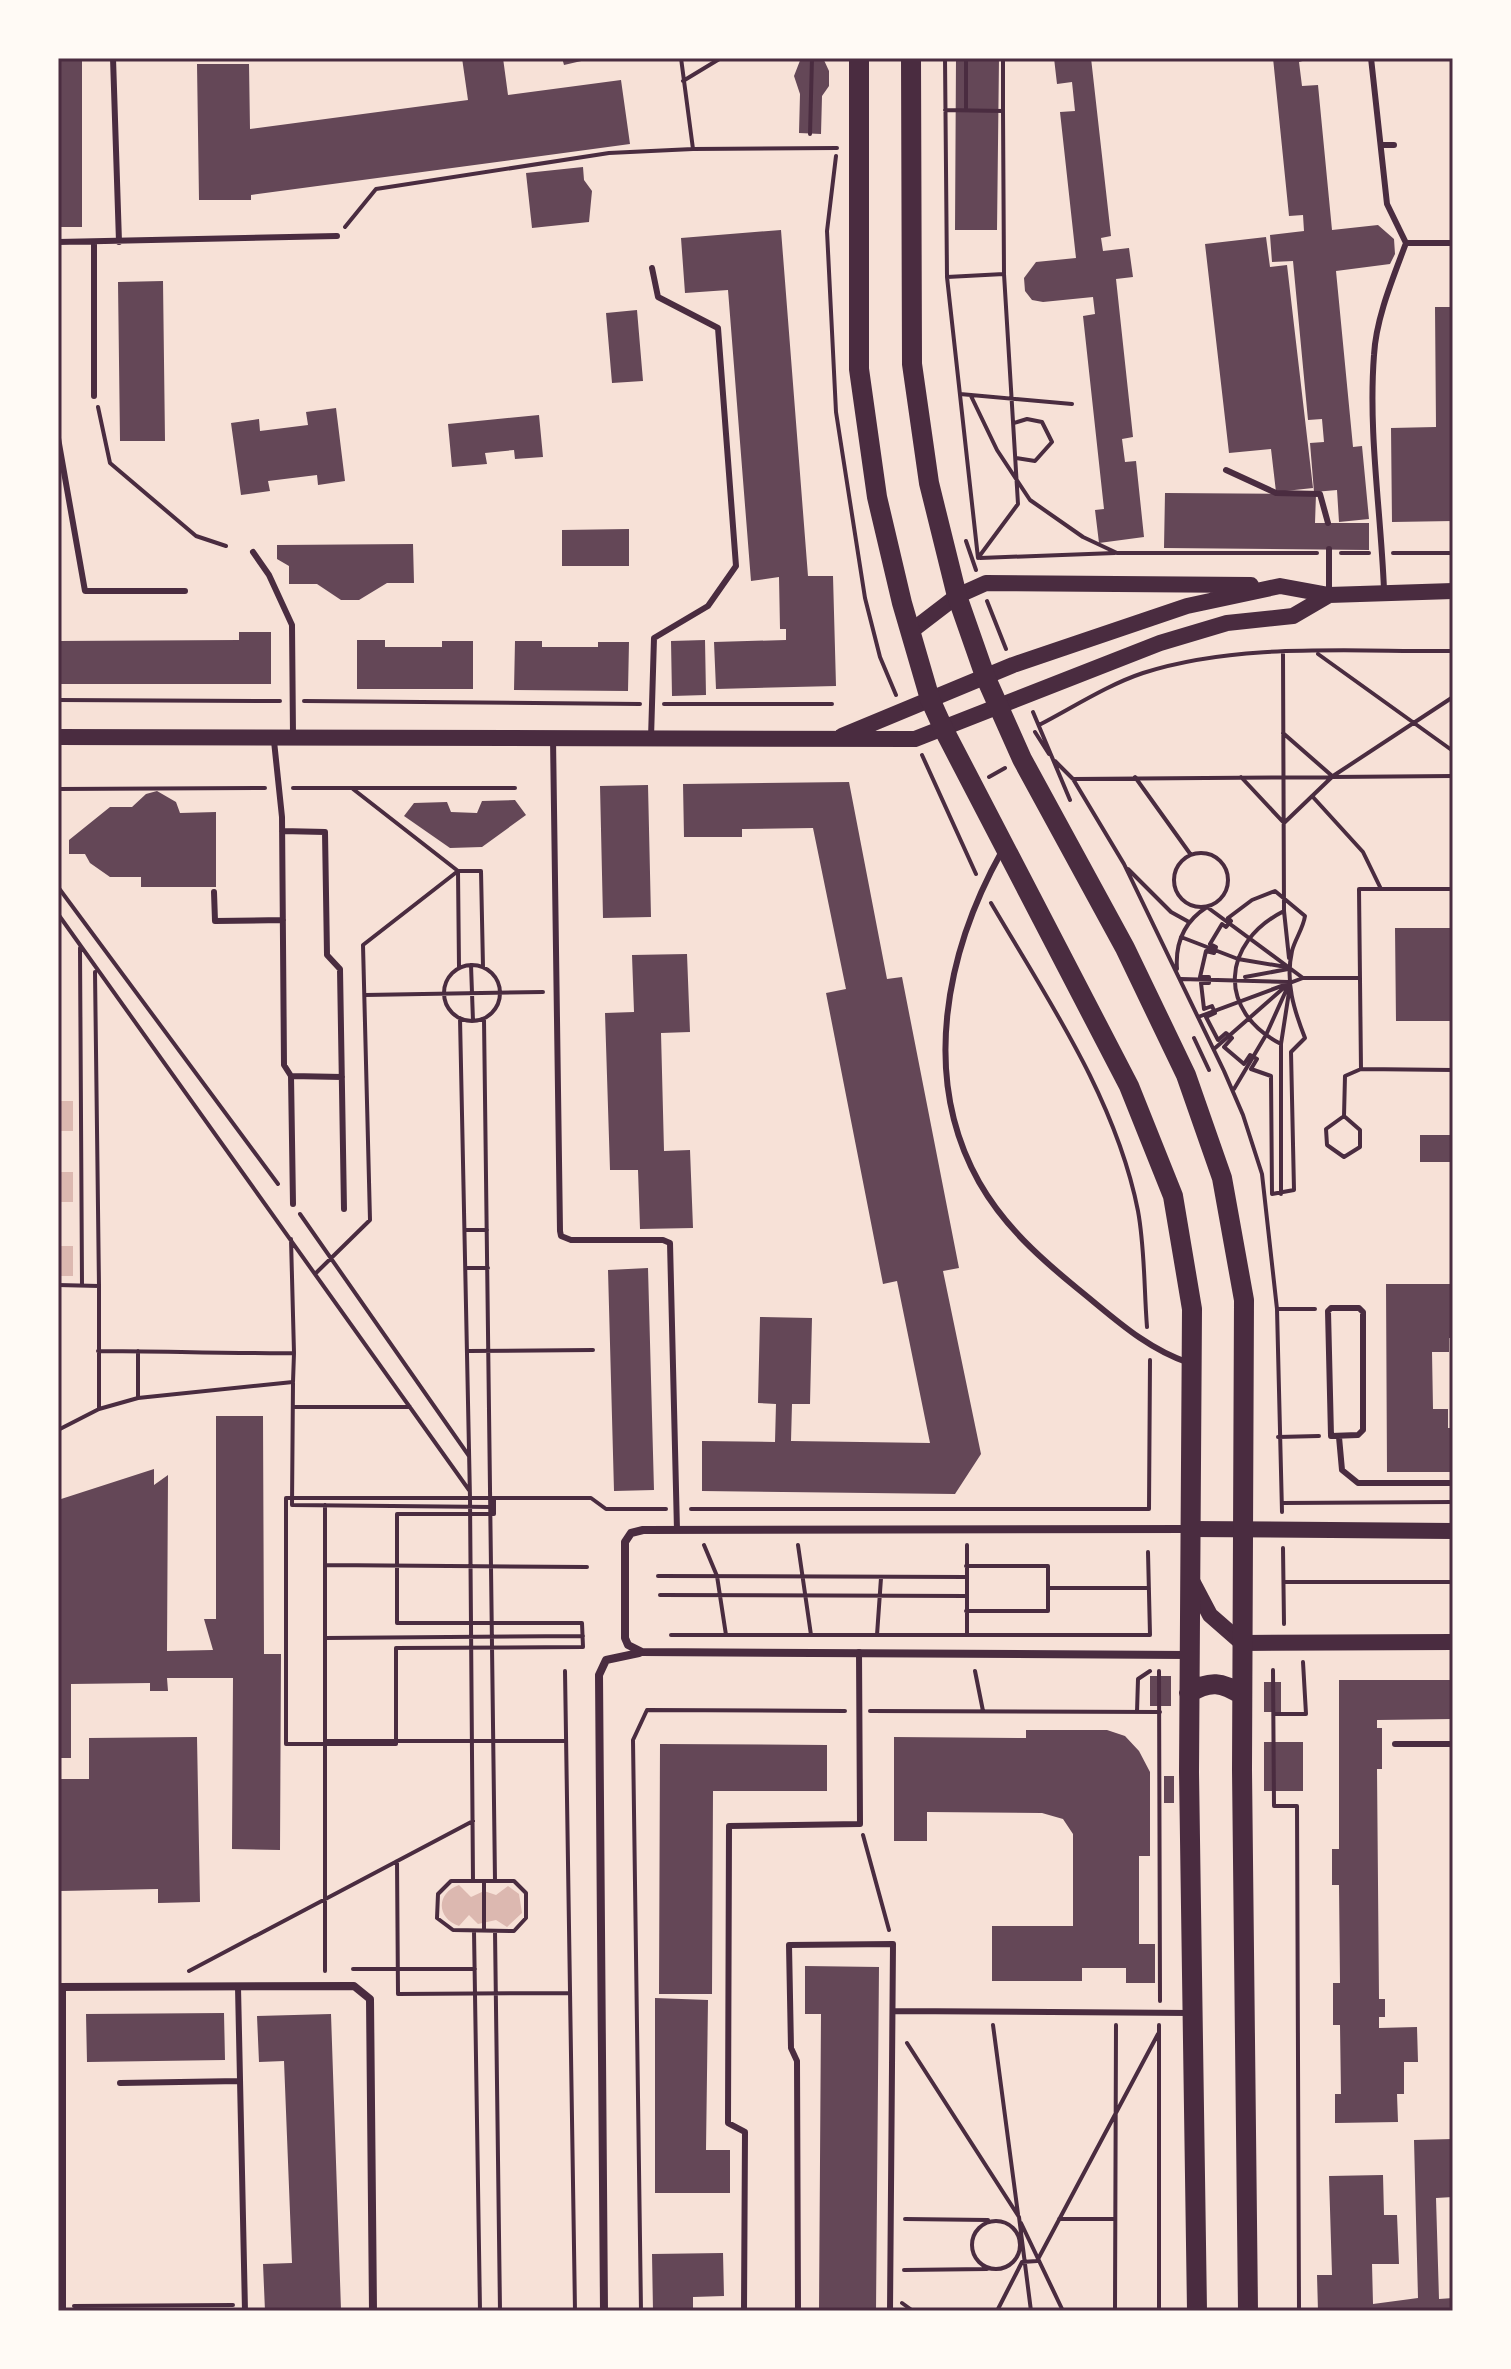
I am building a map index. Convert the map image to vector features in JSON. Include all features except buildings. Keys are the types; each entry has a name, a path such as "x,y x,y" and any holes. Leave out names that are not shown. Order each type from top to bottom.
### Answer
{"main road":[{"path":"859,58 859,369 877,497 910,632 930,699 944,730 1129,1086 1173,1196 1192,1309 1188,1655 1190,2013 1197,2311"},
{"path":"911,58 912,364 929,483 957,596 985,676 1022,759 1125,948 1186,1075 1222,1178 1244,1300 1242,1695 1248,2311"},
{"path":"910,632 957,596 981,586 1280,586 1329,595 1453,591"},
{"path":"836,739 1013,665 1187,606 1280,586"},
{"path":"58,737 915,739 1160,643 1227,623 1293,616 1329,595"},
{"path":"1191,1529 1453,1531"},
{"path":"1190,1576 1210,1615 1242,1643 1453,1642"},
{"path":"1189,1693 1209,1683 1228,1686 1242,1695"}],"street":[{"path":"642,1652 628,1645 625,1638 625,1542 636,1530 1191,1529"},
{"path":"604,2311 601,1666 615,1656 642,1652 1188,1655"},
{"path":"60,1987 354,1986 370,1999 373,2311"}],"lane":[{"path":"113,58 119,242"},
{"path":"1371,58 1387,204 1406,243 1392,281 1374,353 1374,424 1384,594"},
{"path":"1381,145 1394,145"},
{"path":"58,242 337,236"},
{"path":"94,242 94,393"},
{"path":"1406,243 1453,243"},
{"path":"651,738 654,638 708,606 736,566 718,328 658,297 652,268"},
{"path":"58,438 85,591 185,591"},
{"path":"1226,470 1276,493 1320,494 1328,523"},
{"path":"1329,551 1329,595"},
{"path":"253,552 269,575 292,625 293,738"},
{"path":"273,738 281,788 284,1065 291,1076 293,1204"},
{"path":"553,738 561,1236 571,1240 663,1240 671,1247 677,1530"},
{"path":"282,831 325,832 327,955 340,969 344,1209"},
{"path":"1004,848 974,906 955,970 946,1020 944,1070 958,1128 979,1182 1012,1228 1044,1261 1149,1346 1193,1364"},
{"path":"214,892 215,921 283,920"},
{"path":"291,1076 342,1077"},
{"path":"1359,1308 1363,1312 1363,1430 1358,1435 1330,1435 1329,1309 1359,1308"},
{"path":"1339,1437 1342,1470 1358,1483 1453,1483"},
{"path":"744,2311 745,2132 728,2123 729,1826 860,1824 859,1652"},
{"path":"1395,1744 1453,1744"},
{"path":"798,2311 797,2061 791,2048 789,1945 893,1944 890,2311"},
{"path":"60,1987 63,2309"},
{"path":"238,1987 245,2308"},
{"path":"894,2011 1190,2013"},
{"path":"120,2083 240,2081"}],"path":[{"path":"681,58 693,149"},
{"path":"683,81 721,58"},
{"path":"810,134 812,58"},
{"path":"945,58 947,277 978,558"},
{"path":"966,58 966,110"},
{"path":"978,558 1018,504 1004,274 1003,58"},
{"path":"945,110 1003,111"},
{"path":"337,236 376,189 609,153 693,149 837,150 837,135"},
{"path":"947,277 1004,274"},
{"path":"94,393 110,463 196,536 226,546"},
{"path":"960,394 1072,404"},
{"path":"971,396 990,437 1030,500 1047,514 1117,553"},
{"path":"1014,423 1027,419 1042,422 1052,442 1035,461 1016,458"},
{"path":"964,537 1013,665"},
{"path":"978,558 1117,553 1453,553"},
{"path":"1036,727 1139,674 1188,661 1283,654 1453,651"},
{"path":"1317,653 1453,751"},
{"path":"1253,1056 1257,1059 1251,1069 1271,1076 1272,1194 1281,1194 1294,1190 1291,1052 1305,1038 1294,1011 1284,911 1283,654"},
{"path":"1027,696 1036,727 1071,801"},
{"path":"1284,823 1333,776 1453,697"},
{"path":"58,700 832,704"},
{"path":"1283,733 1333,776"},
{"path":"944,800 1043,748"},
{"path":"1073,779 1453,776"},
{"path":"1135,777 1191,855"},
{"path":"1240,777 1284,823"},
{"path":"353,788 458,871"},
{"path":"1312,796 1363,852 1381,889"},
{"path":"1183,986 1176,959 1181,937 1189,922 1207,907 1226,892 1227,870 1211,855 1191,855 1176,869 1177,893 1185,902 1207,907 1303,978"},
{"path":"1124,864 1160,903 1189,922"},
{"path":"458,871 459,967"},
{"path":"315,1274 370,1220 363,945 458,871 481,871 483,967"},
{"path":"58,887 293,1204 470,1457"},
{"path":"1361,1069 1359,889 1453,889"},
{"path":"1229,924 1231,921 1228,918 1260,896 1275,891 1305,916 1292,951 1290,968"},
{"path":"1281,1044 1248,1018 1239,1000 1236,979 1238,959 1247,938 1263,922 1284,911"},
{"path":"58,914 470,1495"},
{"path":"1215,950 1210,944 1213,938 1222,924 1226,927 1229,924"},
{"path":"1181,937 1238,959 1290,968"},
{"path":"80,946 82,1285"},
{"path":"1209,979 1200,977 1201,967 1206,951 1214,953 1215,950"},
{"path":"471,965 473,1021"},
{"path":"471,965 483,967 498,981 501,993 499,1003 484,1019 473,1021 460,1018 446,1005 444,994 445,983 459,967 471,965"},
{"path":"1236,979 1290,968"},
{"path":"95,969 99,1409"},
{"path":"1198,1017 1303,978 1360,978"},
{"path":"1181,979 1290,982"},
{"path":"1209,979 1209,983 1201,983 1202,1001 1204,1009 1212,1006 1215,1013 1206,1017 1214,1033 1218,1040 1226,1033 1232,1038 1224,1047 1244,1064 1250,1055 1253,1056"},
{"path":"1214,1049 1290,982"},
{"path":"1233,1091 1266,1035 1290,982"},
{"path":"1281,1194 1281,1044 1290,982"},
{"path":"365,995 557,991"},
{"path":"460,1018 470,1457 473,1881"},
{"path":"484,1019 492,1514"},
{"path":"1191,1032 1210,1074"},
{"path":"1344,1116 1345,1076 1361,1069 1453,1070"},
{"path":"1344,1116 1360,1130 1360,1147 1344,1157 1327,1145 1326,1129 1344,1116"},
{"path":"465,1230 487,1230"},
{"path":"291,1239 294,1353 292,1505 492,1507"},
{"path":"466,1268 488,1268"},
{"path":"58,1285 99,1286"},
{"path":"1277,1309 1329,1309"},
{"path":"467,1352 593,1350"},
{"path":"98,1351 294,1353"},
{"path":"138,1351 138,1398"},
{"path":"58,1430 99,1409 138,1398 293,1382"},
{"path":"293,1407 410,1407"},
{"path":"1278,1437 1330,1435"},
{"path":"566,1741 286,1744 286,1498 470,1495 493,1498 591,1498 606,1509 1149,1509"},
{"path":"493,1498 495,1881"},
{"path":"1282,1503 1453,1502"},
{"path":"325,1505 325,1986"},
{"path":"396,1741 396,1648 583,1647 582,1623 397,1623 397,1514 492,1514"},
{"path":"704,1545 717,1576 726,1635"},
{"path":"798,1545 811,1635"},
{"path":"967,1545 967,1635"},
{"path":"671,1635 1150,1635 1148,1552"},
{"path":"325,1565 587,1567"},
{"path":"966,1566 1048,1566 1048,1611 966,1611"},
{"path":"658,1576 966,1577"},
{"path":"877,1635 881,1577"},
{"path":"1284,1582 1453,1582"},
{"path":"1048,1588 1149,1588"},
{"path":"660,1595 966,1596"},
{"path":"325,1638 583,1636"},
{"path":"1273,1670 1274,1806 1297,1806 1299,2311"},
{"path":"565,1671 575,2311"},
{"path":"975,1671 983,1711"},
{"path":"1137,1712 1138,1679 1150,1671"},
{"path":"641,2311 633,1740 647,1710 1160,1712 1159,1671"},
{"path":"160,1987 473,1821"},
{"path":"860,1824 893,1944"},
{"path":"397,1861 398,1994 569,1993"},
{"path":"451,1881 495,1881 514,1881 526,1893 526,1918 514,1931 453,1930 437,1918 438,1894 451,1881"},
{"path":"484,1881 484,1931"},
{"path":"474,1931 480,2311"},
{"path":"495,1931 500,2311"},
{"path":"991,2011 1019,2217 1022,2262 1031,2311"},
{"path":"1115,2311 1116,2012"},
{"path":"894,2023 1019,2217 1063,2311"},
{"path":"1037,2261 1159,2031"},
{"path":"890,2219 998,2220 1013,2227 1020,2241 1012,2263 997,2269 890,2270"},
{"path":"1059,2219 1115,2219"},
{"path":"997,2269 982,2265 971,2244 983,2224 998,2220"},
{"path":"1022,2262 1037,2261"},
{"path":"997,2311 1022,2262"},
{"path":"63,2309 245,2308"}],"shaded area":[{"path":"58,1101 73,1101 73,1131 58,1131"},
{"path":"58,1172 73,1172 73,1202 58,1202"},
{"path":"58,1246 73,1246 73,1276 58,1276"},
{"path":"459,1885 471,1897 484,1891 496,1895 508,1886 519,1894 522,1913 507,1927 496,1920 478,1924 469,1915 459,1926 446,1917 442,1906 446,1894"}]}
